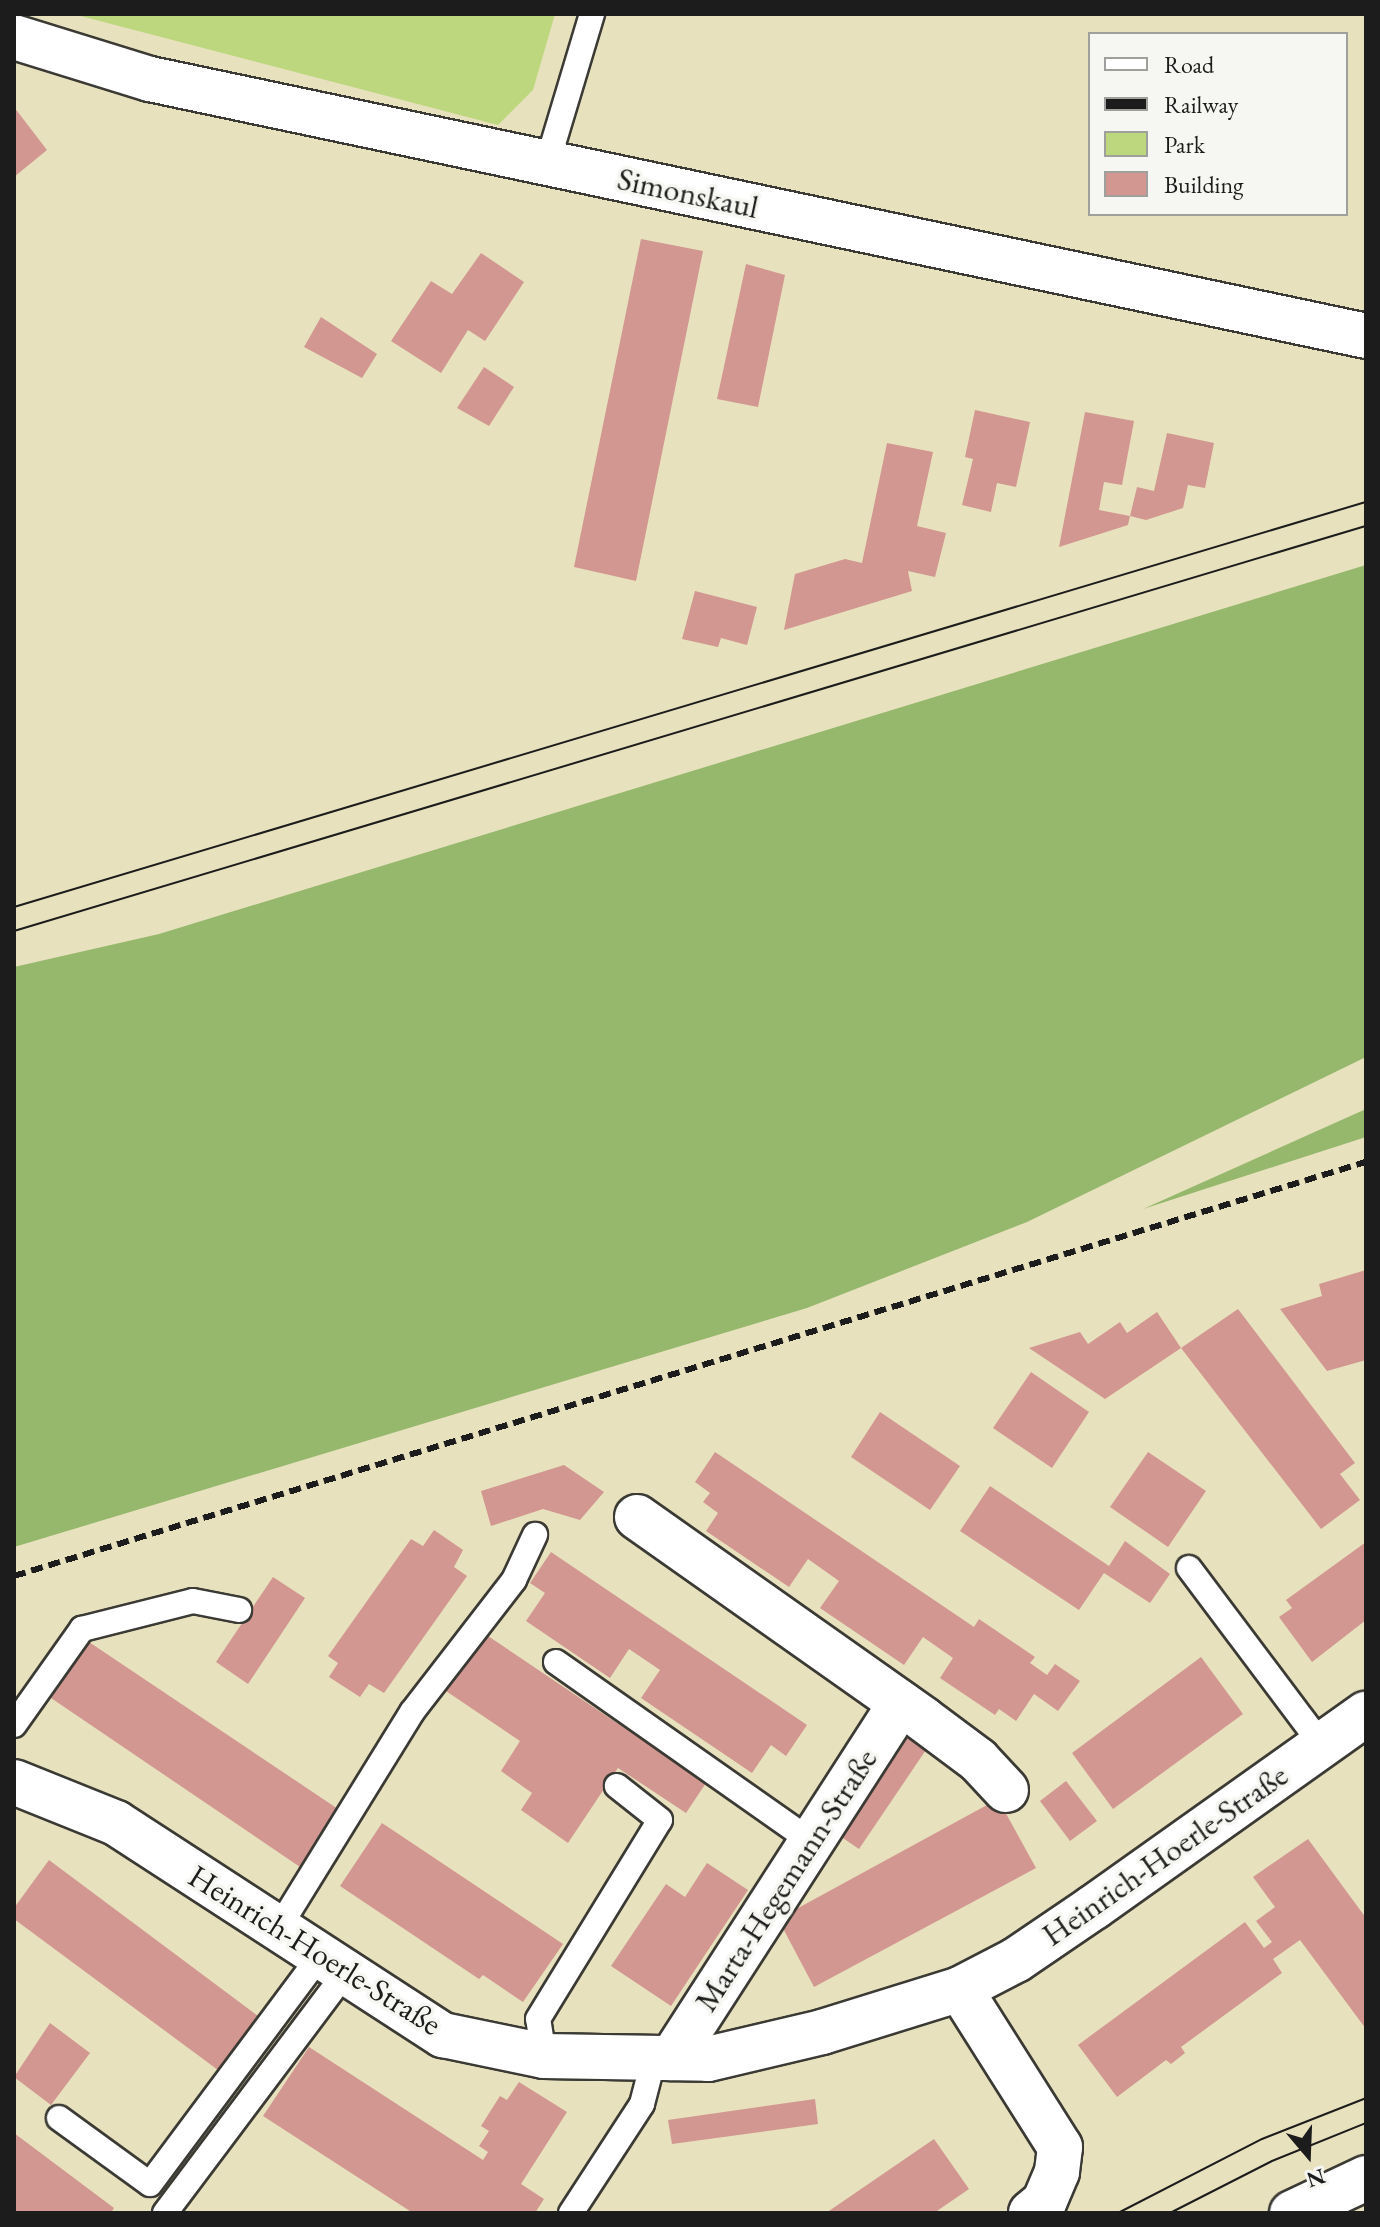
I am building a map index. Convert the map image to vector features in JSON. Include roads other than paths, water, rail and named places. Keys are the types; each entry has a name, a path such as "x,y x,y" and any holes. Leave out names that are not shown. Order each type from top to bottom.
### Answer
{"street":[{"name":"Simonskaul","path":"14,37 150,79 1366,336"},
{"path":"637,1517 901,1703 978,1760 1006,1790"},
{"name":"Marta-Hegemann-Straße","path":"663,2058 901,1703"},
{"name":"Heinrich-Hoerle-Straße","path":"14,1782 116,1823 443,2035 544,2056 708,2059 822,2032 960,1989 1029,1951 1366,1714"},
{"path":"960,1989 1060,2147 1057,2172 1044,2202 1031,2213"},
{"path":"1292,2213 1366,2178"}],"lane":[{"path":"547,164 592,14"},
{"path":"278,1929 412,1712 514,1580 535,1535"},
{"path":"1189,1568 1321,1744"},
{"path":"14,1725 82,1629 193,1601 239,1610"},
{"path":"556,1662 811,1841"},
{"path":"544,2056 538,2019 660,1820 617,1786"},
{"path":"59,2118 150,2184 332,1965"},
{"path":"165,2213 332,1965"},
{"path":"571,2213 642,2104 663,2058"}],"tram line":[{"path":"14,907 1366,502"},
{"path":"14,931 1366,526"},
{"path":"1118,2213 1262,2139 1366,2098"},
{"path":"1170,2213 1272,2161 1366,2123"}],"railway":[{"path":"14,1576 1366,1162"}]}
